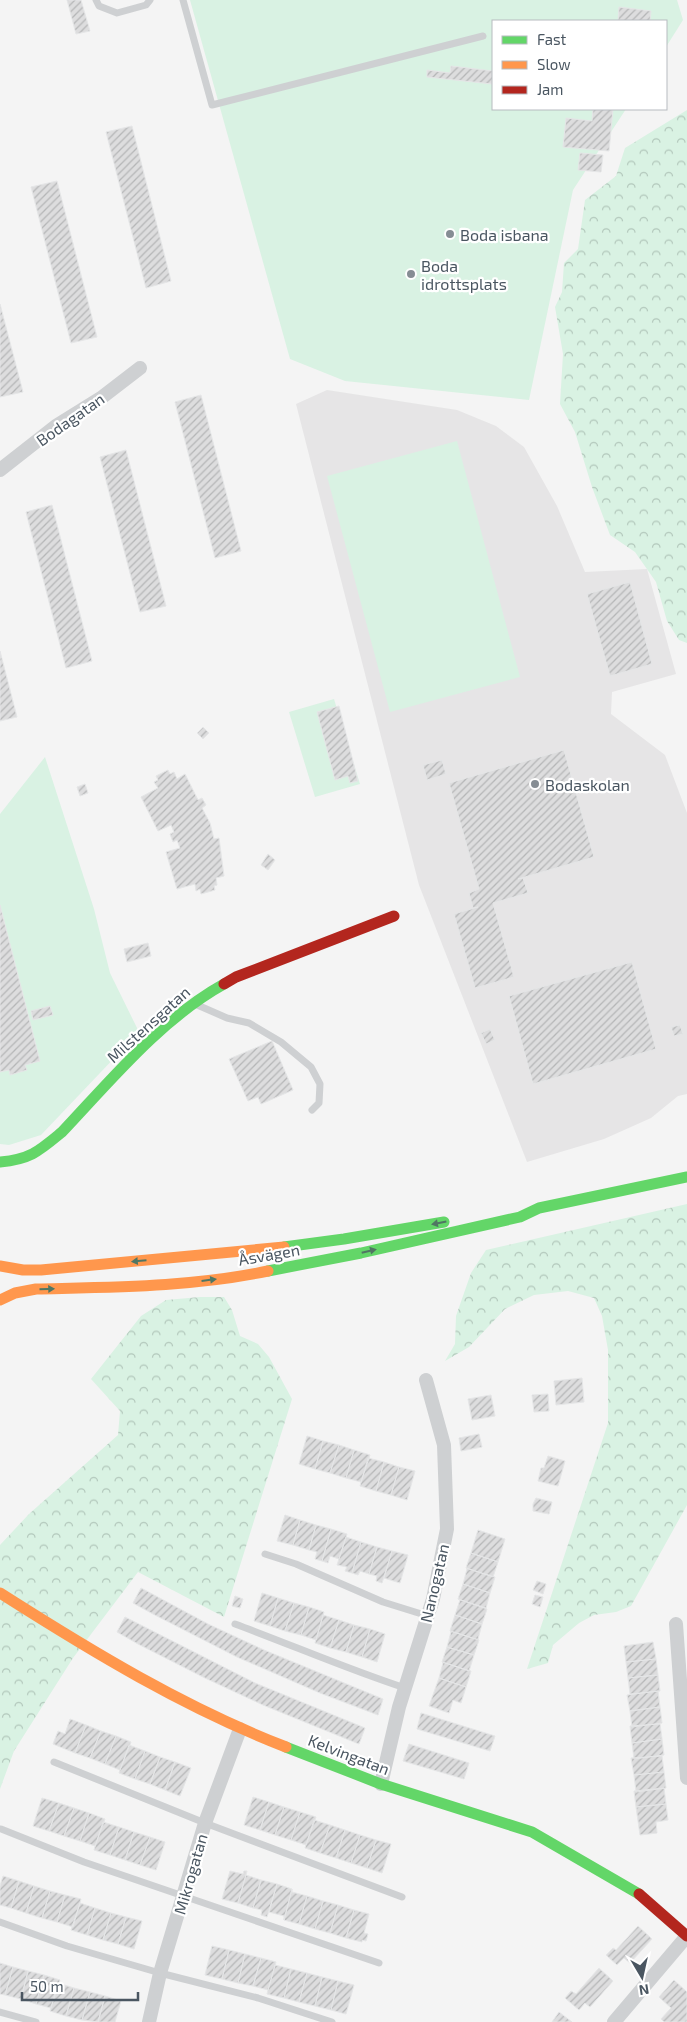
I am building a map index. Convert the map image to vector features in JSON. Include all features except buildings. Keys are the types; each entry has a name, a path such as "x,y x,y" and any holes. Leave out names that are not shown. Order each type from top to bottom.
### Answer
{"street":[{"name":"Bodagatan","path":"0,470 56,426 101,398 140,368"},
{"name":"Milstensgatan","path":"0,1162 19,1160 34,1155 44,1147 62,1132 123,1068 193,1002 236,977 394,916"},
{"name":"Åsvägen","path":"0,1300 15,1293 36,1289 167,1285 254,1274 482,1226 520,1217 539,1208 687,1177"},
{"name":"Åsvägen","path":"0,1266 23,1270 41,1270 243,1252 336,1240 519,1206 539,1208"},
{"name":"Nanogatan","path":"381,1784 405,1688 434,1599 447,1529 444,1445 426,1380"},
{"name":"Kelvingatan","path":"0,1593 87,1648 240,1729 381,1784 532,1832 643,1897 687,1936"},
{"path":"676,1624 687,1778"},
{"name":"Mikrogatan","path":"149,2022 160,1973 204,1823 240,1729"},
{"path":"614,2022 687,1936"}],"lane":[{"path":"96,0 99,6 117,13 146,5 150,0"},
{"path":"183,0 212,105 483,36"},
{"path":"193,1002 227,1018 249,1022 266,1032 311,1067 320,1084 319,1103 312,1110"},
{"path":"265,1554 296,1564 383,1602 428,1616"},
{"path":"235,1624 285,1642 352,1670 405,1688"},
{"path":"54,1762 204,1823 402,1897"},
{"path":"1,1829 84,1862 379,1963"},
{"path":"0,1922 67,1946 160,1973 258,1998 332,2022"},
{"path":"0,2012 36,2022"}],"shaded area":[{"name":"Bodaskolan","path":"327,390 457,410 496,426 524,447 557,506 585,572 647,569 676,674 612,692 611,714 665,755 687,813 687,1094 678,1096 651,1118 604,1139 527,1162 419,885 296,404"}],"green space":[{"name":"Boda idrottsplats","path":"190,0 677,0 683,20 667,45 667,20 492,20 492,110 625,110 573,190 529,400 345,381 290,359"},
{"path":"687,110 687,643 679,640 667,621 656,582 635,552 610,535 592,487 575,432 560,404 563,354 555,307 562,292 564,263 578,249 585,200 616,176 625,148"},
{"path":"457,441 520,677 390,712 327,476"},
{"path":"334,699 360,784 315,797 289,712"},
{"path":"45,757 94,909 110,973 139,1032 41,1135 9,1145 0,1144 0,814"},
{"path":"687,1204 687,1505 631,1606 616,1612 594,1615 579,1623 553,1645 548,1663 527,1669 608,1423 608,1350 602,1316 594,1298 568,1291 534,1295 505,1309 469,1347 445,1361 455,1344 456,1316 471,1273 486,1250"},
{"path":"224,1297 232,1310 240,1336 258,1344 269,1357 292,1399 224,1617 138,1572 73,1658 14,1751 0,1789 0,1545 29,1514 118,1435 120,1411 91,1379 141,1316 166,1300"}],"traffic: fast":[{"path":"0,1162 20,1159 34,1153 47,1144 62,1132 158,1032 201,998 224,984"},
{"path":"268,1271 361,1253 520,1217 539,1208 687,1177"},
{"path":"284,1247 444,1222"},
{"path":"286,1747 381,1784 532,1832 639,1894"}],"traffic: slow":[{"path":"0,1266 23,1270 41,1270 284,1247"},
{"path":"0,1300 15,1293 36,1289 124,1287 182,1283 268,1271"},
{"path":"0,1593 139,1677 212,1715 286,1747"}],"traffic: jam":[{"path":"224,984 236,977 394,916"},
{"path":"639,1894 687,1936"}],"place":[{"name":"Boda isbana","path":"450,234"},
{"name":"Boda idrottsplats","path":"411,274"},
{"name":"Bodaskolan","path":"535,784"}]}
